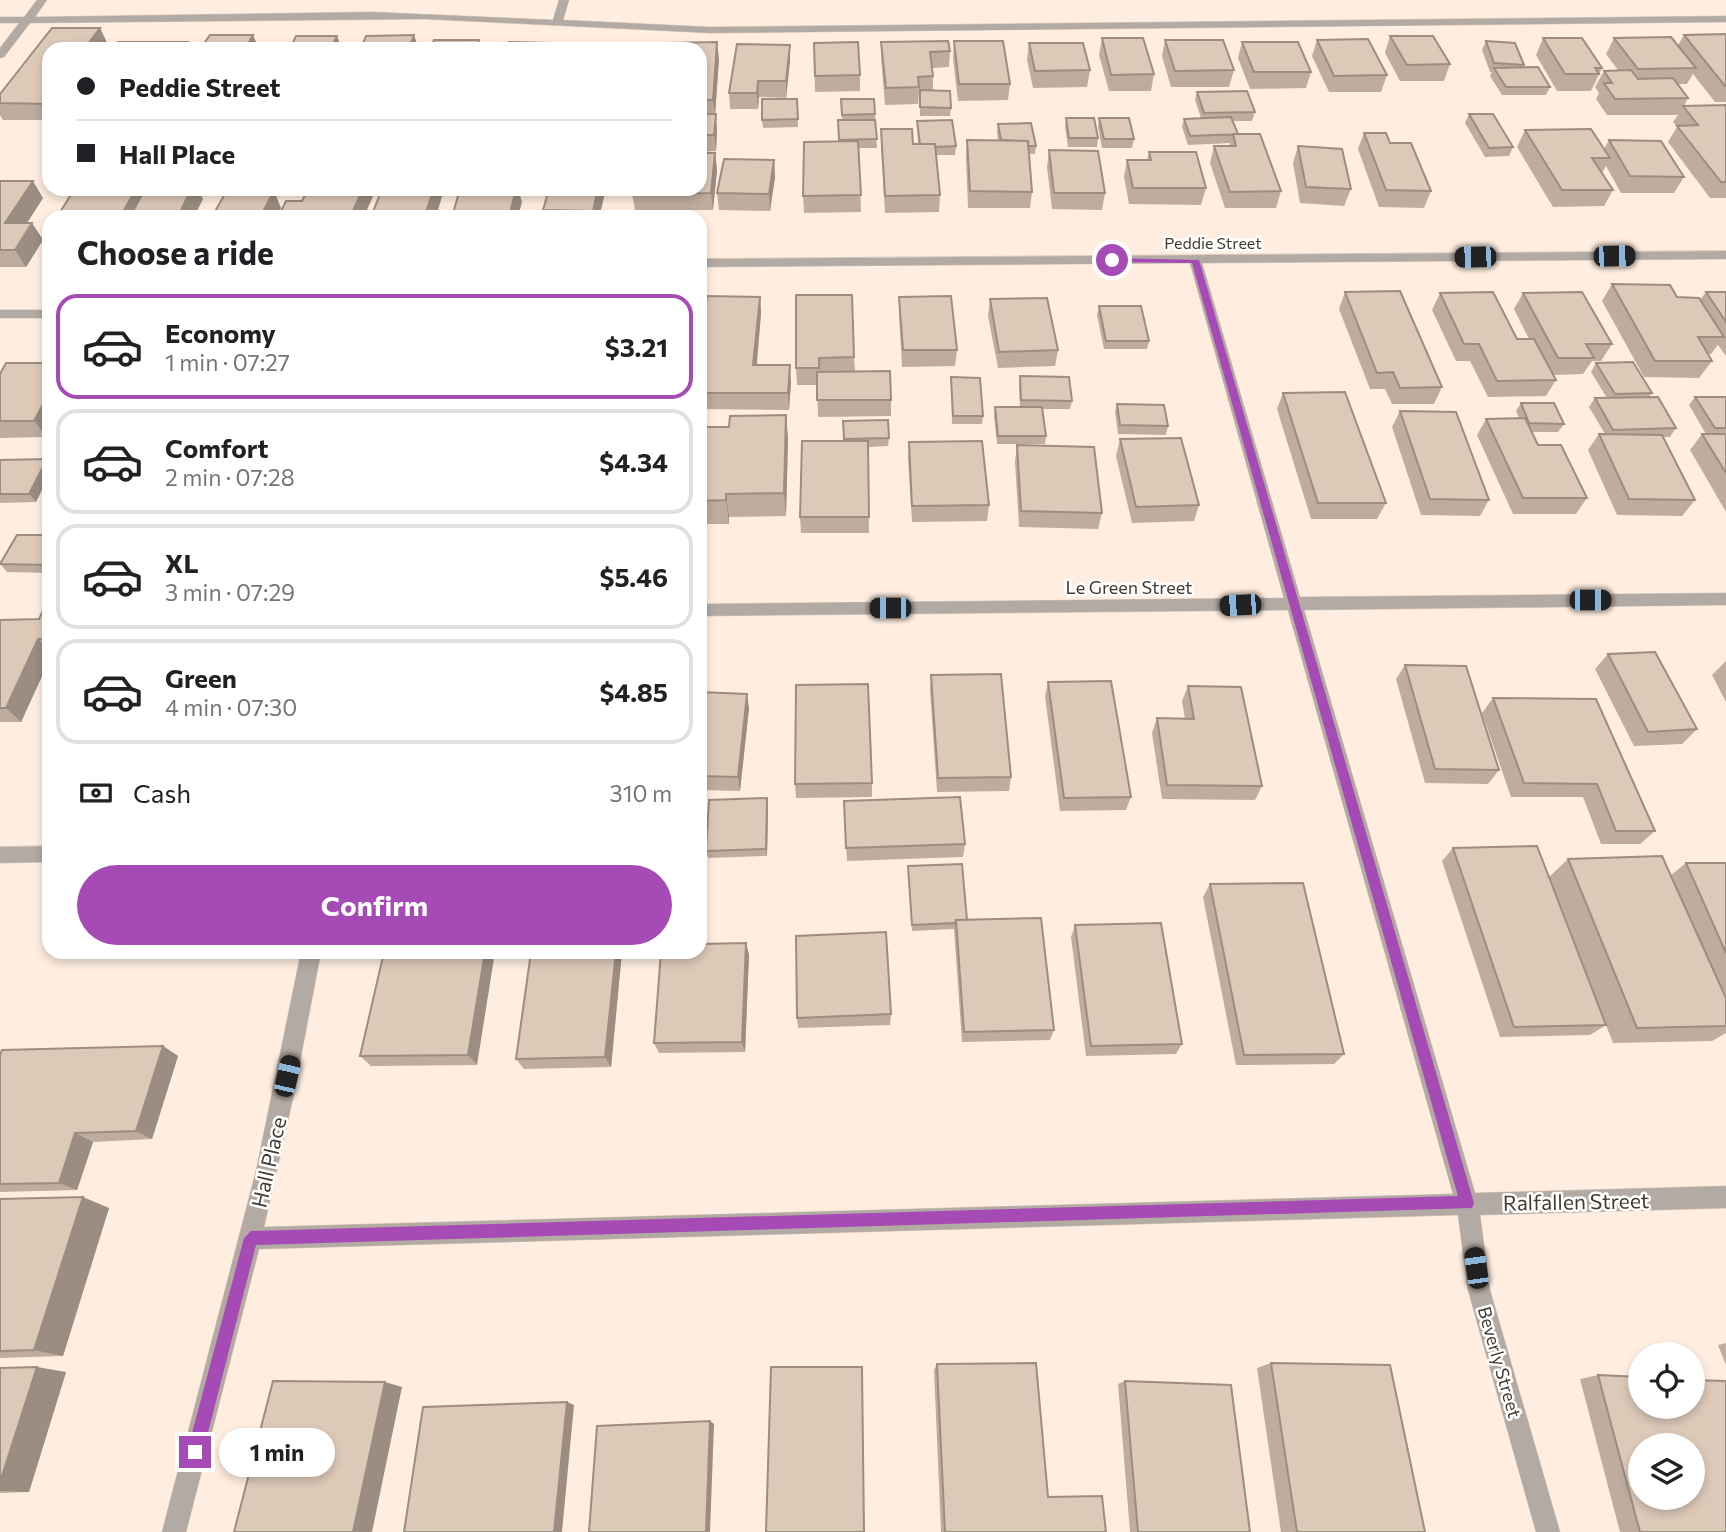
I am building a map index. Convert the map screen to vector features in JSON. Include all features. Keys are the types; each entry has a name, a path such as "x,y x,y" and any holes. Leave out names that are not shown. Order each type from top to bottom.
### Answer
{"street":[{"path":"0,55 42,0"},
{"path":"557,24 564,0"},
{"path":"0,20 422,16 628,30 710,30 1726,19"},
{"name":"Peddie Street","path":"707,263 1726,254"},
{"name":"Beverly Street","path":"1195,260 1291,602 1467,1203 1479,1290 1548,1532"},
{"path":"0,314 42,314"},
{"name":"Le Green Street","path":"707,610 1726,599"},
{"path":"0,855 42,854"},
{"name":"Hall Place","path":"174,1532 251,1238 299,1023 310,959"},
{"name":"Ralfallen Street","path":"251,1238 1726,1197"}],"building":[{"path":"52,28 100,28 89,42 42,42 42,104 0,103 0,94"},
{"path":"1726,34 1726,86 1725,86 1684,35"},
{"path":"210,35 253,35 249,42 205,42"},
{"path":"414,35 412,42 364,42 366,36"},
{"path":"296,36 337,36 334,42 293,42"},
{"path":"1390,36 1433,36 1450,64 1407,65"},
{"path":"1671,37 1696,68 1638,69 1614,38"},
{"path":"1102,38 1143,38 1154,74 1111,75"},
{"path":"1543,38 1582,38 1602,68 1595,68 1599,74 1565,74"},
{"path":"1368,39 1387,75 1334,76 1317,40"},
{"path":"434,40 479,40 478,42 433,42"},
{"path":"1165,40 1223,40 1234,70 1175,71"},
{"path":"948,41 950,51 930,52 933,76 918,77 919,87 886,88 881,42"},
{"path":"954,41 1003,41 1010,84 959,84"},
{"path":"1486,41 1515,43 1524,65 1494,63"},
{"path":"707,42 717,42 713,100 707,100"},
{"path":"858,42 860,75 815,76 814,43"},
{"path":"1242,42 1298,42 1311,72 1254,72"},
{"path":"1029,43 1083,43 1090,70 1035,71"},
{"path":"737,44 790,45 786,81 758,81 757,93 729,93"},
{"path":"1538,67 1550,87 1506,87 1494,68"},
{"path":"1631,70 1638,79 1673,78 1688,98 1615,99 1604,83 1612,83 1604,71"},
{"path":"920,90 950,91 951,108 920,107"},
{"path":"1247,91 1255,112 1204,113 1197,92"},
{"path":"762,99 797,99 798,119 762,120"},
{"path":"841,99 874,99 875,114 842,115"},
{"path":"1726,105 1726,182 1721,182 1677,126 1698,125 1683,106"},
{"path":"707,114 716,114 714,135 707,135"},
{"path":"1469,114 1493,114 1513,147 1489,148"},
{"path":"1231,117 1238,134 1190,136 1184,119"},
{"path":"1066,118 1094,118 1098,138 1069,138"},
{"path":"1099,118 1129,118 1134,139 1104,139"},
{"path":"838,120 875,120 877,139 839,140"},
{"path":"952,120 956,146 935,147 935,144 920,144 917,121"},
{"path":"1031,123 1036,146 1028,146 1028,141 1001,140 998,124"},
{"path":"881,129 912,129 913,144 935,144 940,195 885,196"},
{"path":"1591,129 1610,158 1592,158 1613,190 1562,190 1525,130"},
{"path":"1364,133 1386,133 1390,143 1411,143 1431,191 1386,190"},
{"path":"1233,134 1260,134 1281,191 1230,192 1214,146 1236,146"},
{"path":"967,140 1028,141 1032,192 970,191"},
{"path":"1609,140 1661,141 1684,177 1630,176"},
{"path":"858,141 861,195 803,196 804,142"},
{"path":"1298,146 1342,149 1351,189 1306,187"},
{"path":"1049,150 1098,151 1105,193 1054,193"},
{"path":"1149,152 1196,152 1206,188 1133,188 1127,160 1151,160"},
{"path":"707,153 715,153 711,193 707,193"},
{"path":"724,159 774,160 769,194 717,193"},
{"path":"0,181 33,181 5,223 32,223 15,250 0,250"},
{"path":"70,196 132,196 124,210 61,210"},
{"path":"141,196 188,196 181,210 134,210"},
{"path":"224,196 271,196 264,210 216,210"},
{"path":"304,196 360,196 353,210 282,210 286,201 302,201"},
{"path":"379,196 432,196 426,210 374,210"},
{"path":"458,196 514,196 511,210 454,210"},
{"path":"547,196 596,196 593,210 543,210"},
{"path":"1612,284 1670,285 1677,297 1699,298 1724,337 1698,337 1712,361 1655,361"},
{"path":"1400,291 1442,387 1400,388 1393,372 1377,373 1345,292"},
{"path":"1493,292 1517,339 1534,339 1556,380 1497,381 1479,344 1464,344 1440,293"},
{"path":"1582,292 1612,344 1586,344 1594,358 1558,358 1523,293"},
{"path":"1706,292 1726,292 1726,322"},
{"path":"796,295 852,295 854,357 819,358 819,368 796,368"},
{"path":"707,296 760,297 753,365 790,365 788,393 707,393"},
{"path":"951,296 957,350 903,350 899,297"},
{"path":"1047,298 1058,350 999,352 990,299"},
{"path":"1099,306 1141,306 1149,341 1106,341"},
{"path":"1633,362 1652,393 1615,394 1596,363"},
{"path":"6,363 42,363 42,406 34,421 0,421 0,374"},
{"path":"890,371 891,400 817,400 817,372"},
{"path":"1020,376 1069,377 1072,401 1021,400"},
{"path":"951,377 980,378 983,416 953,416"},
{"path":"1345,392 1386,503 1318,503 1283,393"},
{"path":"1658,397 1676,428 1613,430 1595,398"},
{"path":"1695,397 1726,397 1726,428 1715,428"},
{"path":"1521,403 1554,403 1564,424 1529,423"},
{"path":"1117,404 1164,405 1168,426 1120,425"},
{"path":"995,407 1042,407 1046,436 998,436"},
{"path":"1400,411 1456,412 1489,500 1430,499"},
{"path":"786,415 784,493 726,494 726,500 707,501 707,427 729,427 730,416"},
{"path":"1525,418 1538,445 1561,445 1587,498 1523,498 1486,419"},
{"path":"888,420 889,438 844,439 843,421"},
{"path":"1599,434 1662,435 1695,500 1629,499"},
{"path":"1702,434 1726,434 1726,473"},
{"path":"1181,438 1199,505 1136,507 1120,439"},
{"path":"802,441 868,441 869,517 800,517"},
{"path":"982,441 989,505 912,506 909,442"},
{"path":"1017,445 1094,447 1102,513 1021,511"},
{"path":"42,459 42,469 29,494 0,494 0,460"},
{"path":"17,535 42,535 42,565 0,564"},
{"path":"42,613 42,639 38,639 6,708 0,708 0,620 39,619"},
{"path":"1655,652 1697,729 1648,732 1608,654"},
{"path":"1405,665 1466,666 1499,770 1435,769"},
{"path":"1001,674 1011,777 938,778 931,675"},
{"path":"1111,681 1131,797 1064,798 1048,682"},
{"path":"868,684 872,783 795,784 796,685"},
{"path":"1188,686 1241,687 1262,786 1167,785 1157,718 1194,719"},
{"path":"707,692 747,694 738,777 707,776"},
{"path":"1493,698 1596,699 1655,831 1616,831 1597,784 1524,783"},
{"path":"960,797 965,844 846,848 844,801"},
{"path":"767,798 766,849 707,851 709,800"},
{"path":"1537,846 1606,1025 1514,1027 1453,848"},
{"path":"1662,856 1726,998 1726,1026 1637,1028 1568,859"},
{"path":"1686,863 1726,863 1726,953"},
{"path":"962,864 967,920 912,925 908,866"},
{"path":"1303,883 1344,1054 1244,1055 1210,884"},
{"path":"1041,918 1054,1030 964,1032 956,920"},
{"path":"1161,923 1182,1044 1091,1046 1075,925"},
{"path":"886,932 891,1014 797,1018 796,936"},
{"path":"746,943 742,1042 654,1043 660,959 707,959 707,944"},
{"path":"382,959 484,959 468,1055 360,1056"},
{"path":"530,959 615,959 605,1057 516,1059"},
{"path":"163,1046 136,1131 75,1133 59,1183 0,1184 2,1050"},
{"path":"83,1197 34,1350 0,1351 0,1199"},
{"path":"1036,1363 1048,1497 1102,1496 1106,1532 945,1532 937,1364"},
{"path":"1271,1363 1390,1365 1425,1532 1297,1532"},
{"path":"37,1367 0,1482 0,1368"},
{"path":"771,1367 862,1367 864,1532 766,1532"},
{"path":"1598,1375 1628,1376 1628,1419 1705,1419 1705,1380 1726,1381 1726,1532 1640,1532 1634,1510 1705,1510 1705,1433 1628,1433 1628,1487"},
{"path":"273,1381 385,1382 353,1532 234,1532"},
{"path":"1125,1381 1231,1385 1250,1532 1138,1532"},
{"path":"567,1402 554,1532 404,1532 423,1407"},
{"path":"710,1421 706,1532 589,1532 597,1426"}],"route":[{"path":"195,1452 251,1238 1467,1203 1291,602 1195,260 1112,260"}]}
